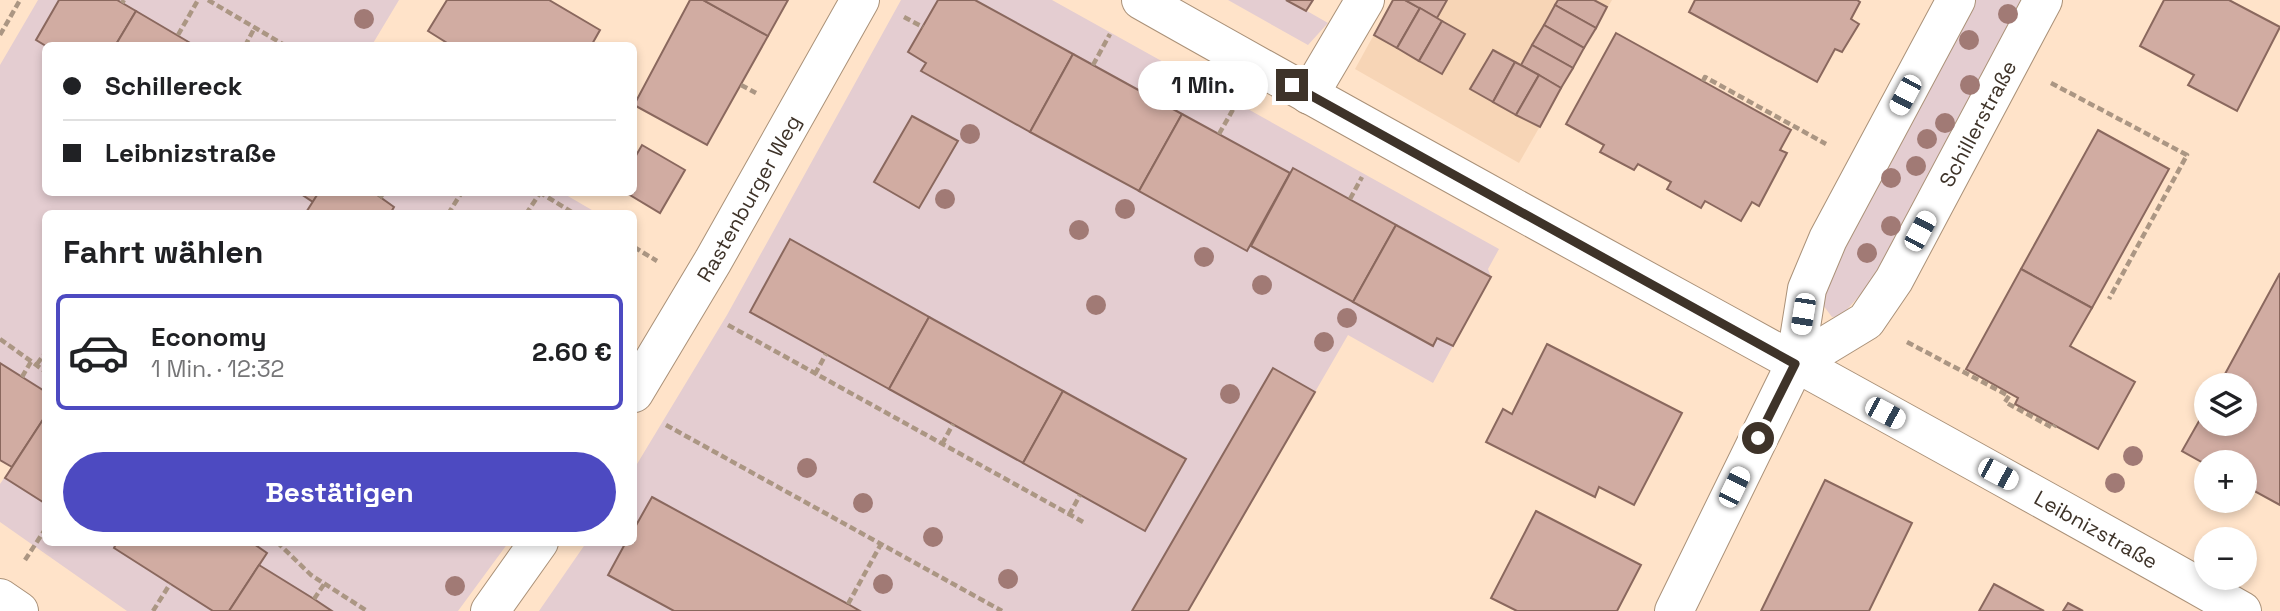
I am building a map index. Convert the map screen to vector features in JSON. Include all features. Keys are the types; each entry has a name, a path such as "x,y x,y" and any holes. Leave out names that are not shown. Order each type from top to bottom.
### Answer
{"street":[{"name":"Rastenburger Weg","path":"645,406 698,285 860,0"},
{"name":"Leibnizstraße","path":"1141,0 2242,611"},
{"path":"1309,95 1365,0"},
{"path":"1674,611 1795,364 1807,289 1828,239 1956,0"},
{"name":"Schillerstraße","path":"1795,364 1866,321 1894,280 2043,0"},
{"path":"490,611 536,546"},
{"path":"0,598 19,611"}],"path":[{"path":"0,35 20,0"},
{"path":"178,35 198,0"},
{"path":"208,0 279,42"},
{"path":"247,42 255,27"},
{"path":"2010,62 2187,155 2109,299"},
{"path":"1703,81 1705,77 1867,166"},
{"path":"544,196 568,210"},
{"path":"698,285 714,317 1085,523"},
{"path":"1866,321 2009,396 2005,402 2053,428 2055,425"},
{"path":"0,339 42,369"},
{"path":"815,374 826,354"},
{"path":"22,377 42,355"},
{"path":"645,406 881,544 1002,611"},
{"path":"942,444 953,424"},
{"path":"1069,515 1080,495"},
{"path":"848,604 881,544"},
{"path":"281,546 311,575 368,611"},
{"path":"314,599 325,583"},
{"path":"153,611 170,584"}],"shaded area":[{"path":"38,0 399,0 374,42 42,42 42,196 568,196 592,210 42,210 42,546 506,546 458,611 127,611 0,522 0,484 12,467 0,460 0,65"},
{"path":"901,0 938,0 909,52 926,63 921,71 1247,251 1251,246 1432,346 1437,338 1453,346 1433,383 1348,335 1315,392 1273,368 1132,611 539,611 584,546 637,546 637,464 727,315"},
{"path":"976,0 1052,0 1499,249 1488,269 1491,277 1294,169 1290,173"},
{"path":"1228,0 1313,0 1307,11 1328,23 1308,45"},
{"path":"1393,0 1612,0 1519,163 1355,69"},
{"path":"1976,0 2024,0 1870,284 1841,316 1832,317 1823,305 1825,287 1854,227"}],"building":[{"path":"59,0 117,0 136,11 117,42 42,44 36,40"},
{"path":"447,0 549,0 600,30 593,42 446,42 428,31"},
{"path":"690,0 703,0 768,36 707,145 637,107 637,99"},
{"path":"703,0 788,0 768,36"},
{"path":"938,0 975,0 1073,54 1030,132 921,71 926,63 908,52"},
{"path":"1286,0 1313,0 1306,11"},
{"path":"1393,0 1405,0 1420,8 1397,48 1374,35"},
{"path":"1405,0 1447,0 1437,18"},
{"path":"1558,0 1594,0 1607,7 1596,28 1555,5"},
{"path":"1695,0 1857,0 1860,2 1851,19 1859,24 1842,52 1835,49 1817,82 1689,12"},
{"path":"2164,0 2229,0 2280,27 2237,111 2188,85 2194,75 2140,46"},
{"path":"1555,5 1596,28 1584,48 1544,25"},
{"path":"1420,8 1442,21 1419,61 1397,48"},
{"path":"136,11 189,42 117,42"},
{"path":"1442,21 1465,34 1442,74 1419,61"},
{"path":"1544,25 1584,48 1573,68 1532,45"},
{"path":"1616,33 1791,130 1780,150 1787,153 1759,206 1752,202 1741,221 1705,201 1701,208 1667,189 1671,182 1638,164 1634,170 1600,152 1604,145 1566,124"},
{"path":"1532,45 1573,68 1561,88 1521,65"},
{"path":"1493,50 1515,62 1493,102 1470,89"},
{"path":"1073,54 1182,114 1139,191 1030,132"},
{"path":"1515,62 1539,75 1516,115 1493,102"},
{"path":"1539,75 1561,88 1540,127 1516,115"},
{"path":"1182,114 1290,173 1247,251 1139,191"},
{"path":"912,116 958,141 919,208 874,182"},
{"path":"2098,130 2169,169 2092,308 2021,269"},
{"path":"642,145 685,170 660,213 632,196 637,196 637,154"},
{"path":"1293,168 1396,225 1353,302 1251,246"},
{"path":"304,196 317,196 313,202"},
{"path":"316,196 379,196 394,207 392,210 308,210"},
{"path":"1396,225 1491,277 1453,346 1437,338 1433,346 1353,302"},
{"path":"790,239 929,317 889,389 750,312"},
{"path":"2021,269 2092,308 2070,346 2135,382 2098,449 2015,404 2018,398 1966,369"},
{"path":"2280,273 2280,505 2257,493 2257,450 2194,450 2194,458 2182,451 2194,430 2194,436 2257,436 2257,373 2226,373"},
{"path":"929,317 1063,391 1023,463 889,389"},
{"path":"1547,344 1682,413 1634,505 1599,487 1595,497 1486,442 1503,409 1512,414"},
{"path":"0,363 42,389 42,421 12,467 0,460"},
{"path":"1273,368 1315,392 1188,611 1132,611"},
{"path":"1063,391 1186,459 1145,531 1023,463"},
{"path":"42,421 42,501 5,478"},
{"path":"1825,480 1912,523 1869,611 1761,611"},
{"path":"652,497 860,611 674,611 608,575 624,546 637,546 637,524"},
{"path":"1536,511 1641,565 1617,611 1517,611 1491,598"},
{"path":"257,546 267,553 229,611 213,611 114,548"},
{"path":"259,565 314,599 332,611 229,611"},
{"path":"1994,584 2044,611 1979,611"},
{"path":"2068,603 2083,611 2063,611"}],"route":[{"path":"1292,85 1795,364 1758,438"}]}
